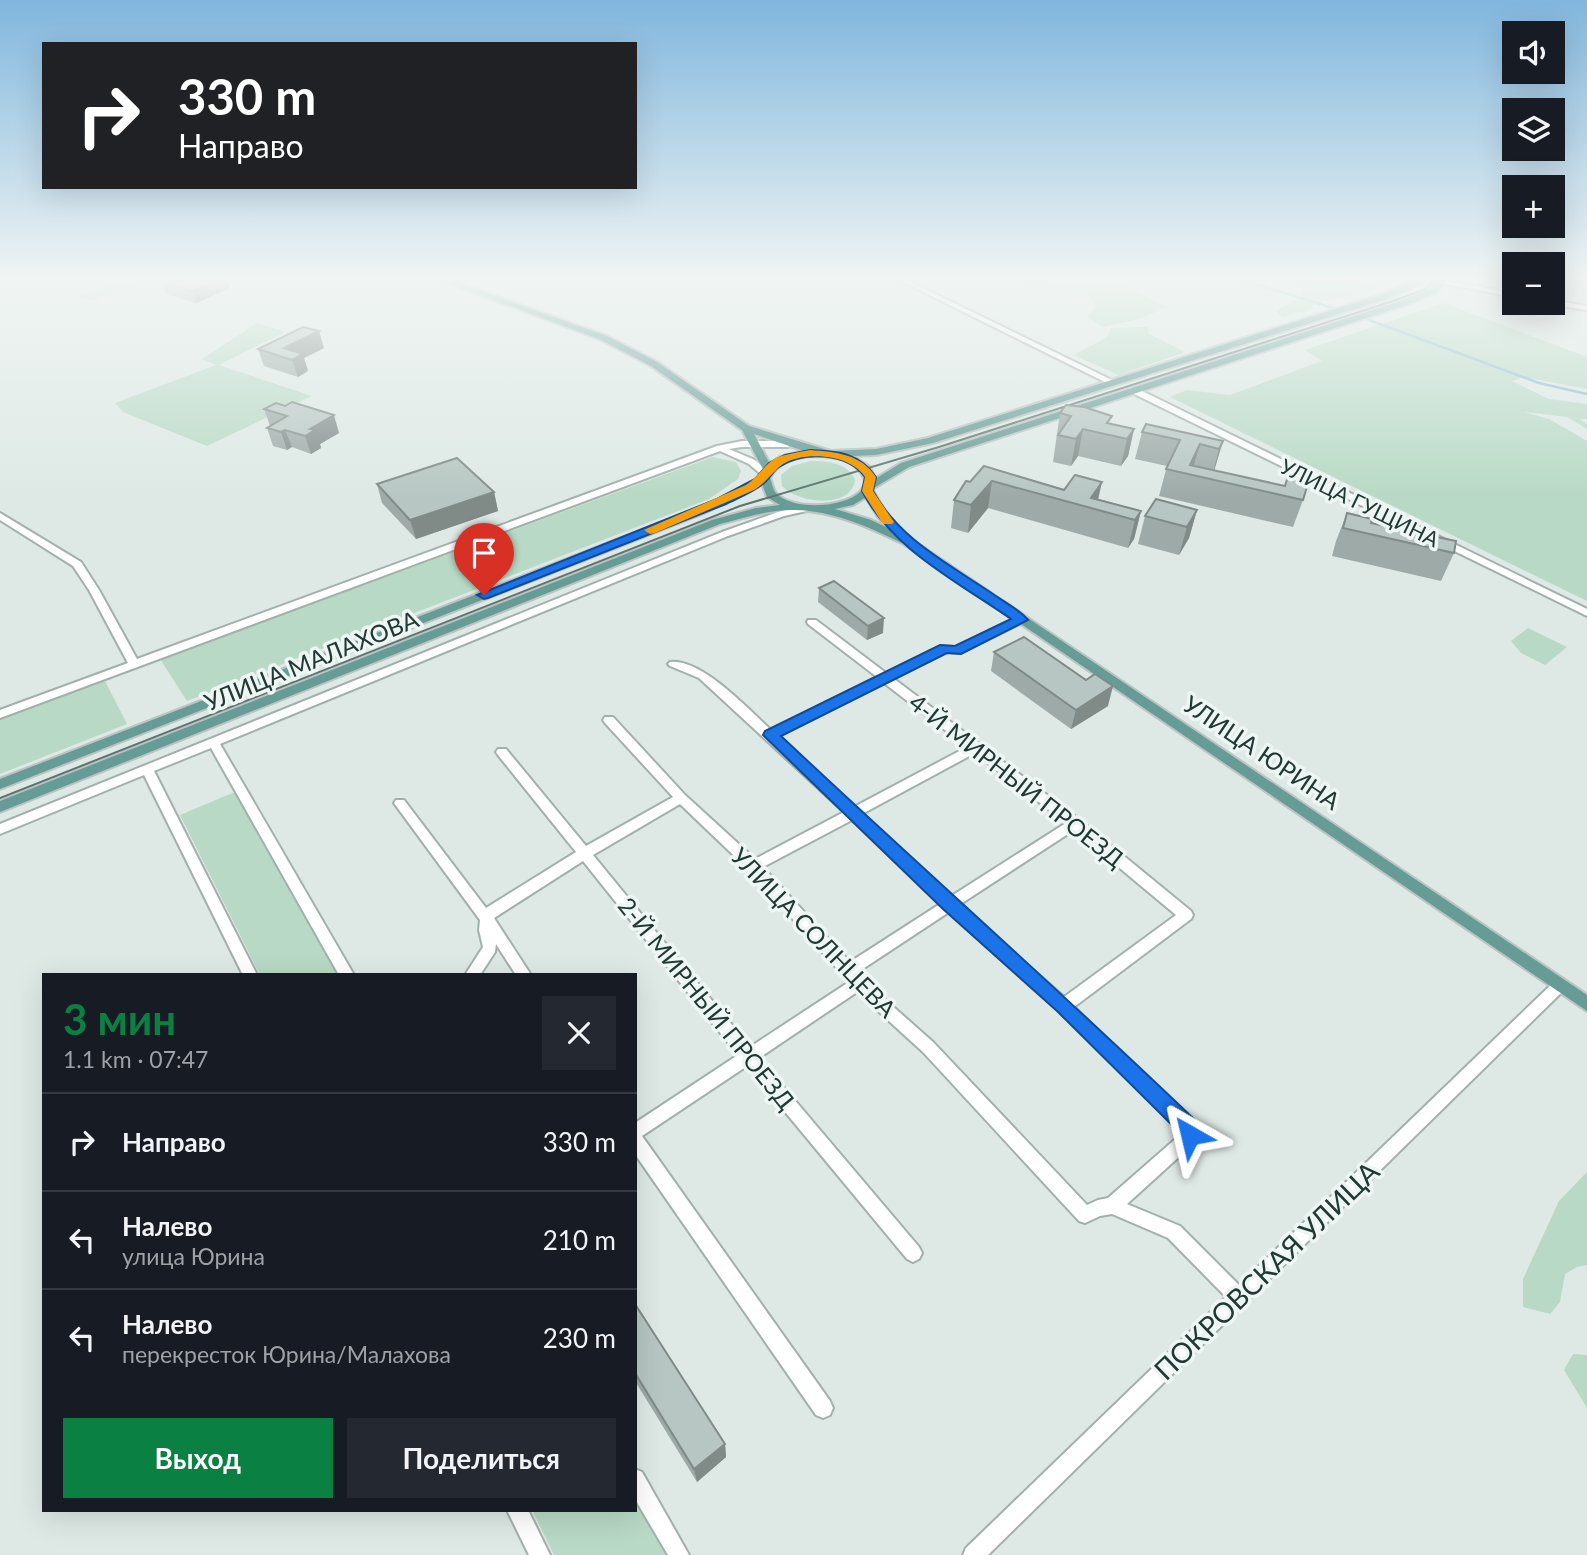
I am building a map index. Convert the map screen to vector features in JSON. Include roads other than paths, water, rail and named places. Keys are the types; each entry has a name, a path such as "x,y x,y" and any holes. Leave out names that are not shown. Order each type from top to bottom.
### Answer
{"main road":[{"path":"632,353 746,428 788,444 825,453 876,452 909,446 1209,353"},
{"path":"746,428 755,443 766,474 766,488 772,495 809,508 849,503 905,465 1249,353"},
{"name":"УЛИЦА МАЛАХОВА","path":"0,784 700,511 740,493 789,457 825,453"},
{"name":"УЛИЦА ЮРИНА","path":"825,453 848,458 862,466 870,477 869,489 882,515 908,542"},
{"name":"УЛИЦА МАЛАХОВА","path":"0,807 716,522 756,511 809,508"},
{"name":"УЛИЦА ЮРИНА","path":"809,508 867,522 908,542 1587,1004"}],"street":[{"path":"1051,353 1114,383"},
{"name":"УЛИЦА ГУЩИНА","path":"1133,390 1587,613"},
{"path":"0,713 720,448 755,443 788,444"},
{"path":"720,448 752,462 766,474"},
{"path":"0,829 725,534 782,514 809,508"},
{"path":"0,516 77,565 94,590 134,664"},
{"path":"770,735 945,648 956,651 1021,620"},
{"name":"4-Й МИРНЫЙ ПРОЕЗД","path":"812,622 1075,823 1185,915"},
{"path":"674,664 703,675 770,735 949,904 1064,1006 1190,1129 1186,1140 1112,1206 1174,1232 1238,1296"},
{"name":"УЛИЦА СОЛНЦЕВА","path":"609,720 681,798 754,866 849,970 858,984 928,1047 1085,1215 1098,1208 1112,1206"},
{"path":"214,743 346,973"},
{"path":"754,866 975,748"},
{"name":"2-Й МИРНЫЙ ПРОЕЗД","path":"502,752 749,1057 913,1253"},
{"path":"147,770 249,973"},
{"path":"486,918 585,853 681,798"},
{"path":"400,803 486,918 523,973"},
{"path":"849,970 1075,823"},
{"path":"1064,1006 1185,915"},
{"path":"473,973 490,948 486,918"},
{"path":"637,1131 858,984"},
{"name":"ПОКРОВСКАЯ УЛИЦА","path":"973,1555 1559,986"},
{"path":"637,1143 822,1408"},
{"path":"637,1483 678,1555"},
{"path":"518,1512 540,1555"}],"waterway":[{"path":"1457,353 1539,383 1587,394"}],"tram line":[{"path":"0,798 740,506 939,447 1233,353"}]}
